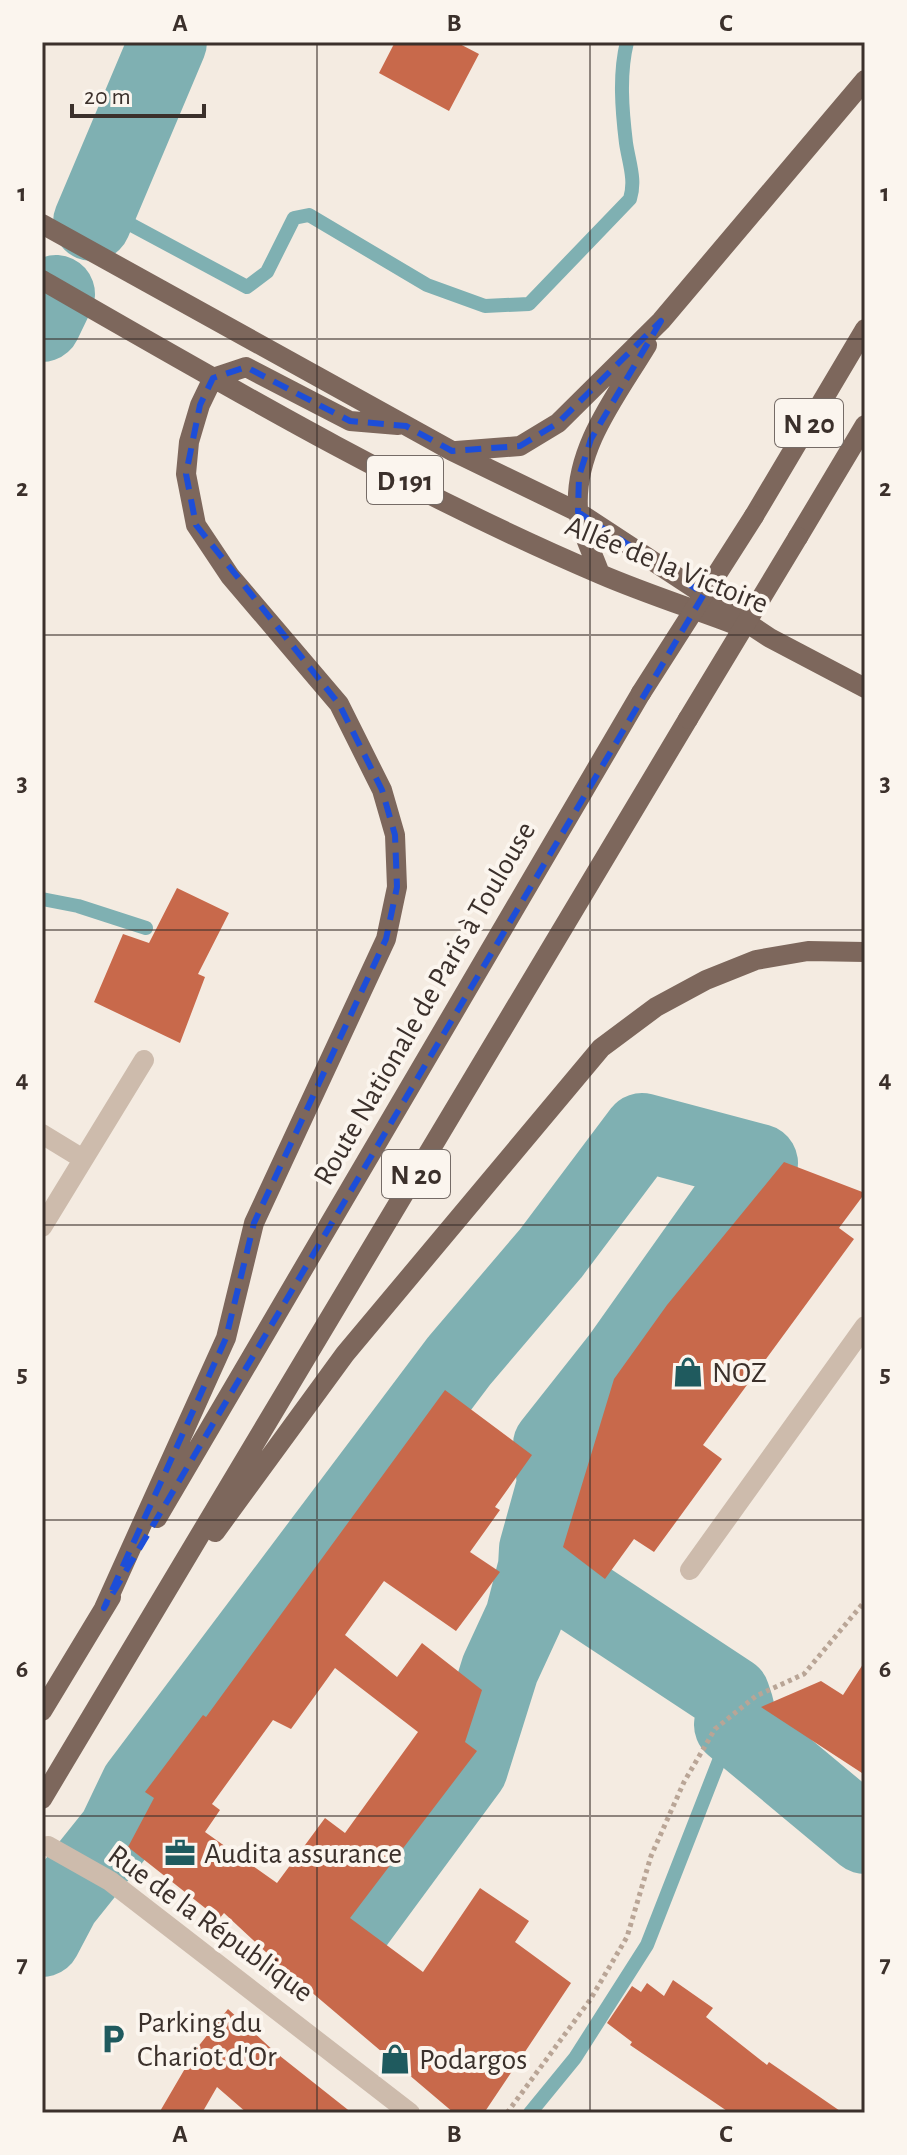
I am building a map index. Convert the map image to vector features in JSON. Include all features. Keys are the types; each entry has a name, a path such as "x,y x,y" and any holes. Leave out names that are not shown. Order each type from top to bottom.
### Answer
{"main road":[{"path":"452,451 520,446 558,423 661,321 865,80"},
{"name":"Allée de la Victoire","path":"42,224 452,451 578,512 770,638"},
{"name":"Allée de la Victoire","path":"42,280 213,378 429,492 600,574 770,638"},
{"path":"600,574 578,512 579,476 591,439 661,321"},
{"name":"Route Nationale de Paris à Toulouse","path":"42,1711 641,693 754,516 865,329"},
{"name":"Allée de la Victoire","path":"213,378 246,367 350,421 406,426"},
{"path":"104,1608 226,1338 254,1223 386,939 397,887 395,835 382,790 339,704 230,576 196,525 186,474 189,442 200,405 213,378"},
{"name":"N 20","path":"42,1799 865,425"},
{"name":"D 191","path":"770,638 865,688"},
{"path":"143,1629 345,1354 601,1048 656,1007 706,980 756,960 808,951 865,952"}],"street":[{"path":"42,1227 144,1060"},
{"path":"42,1134 83,1159"},
{"path":"690,1570 865,1326"},
{"name":"Rue de la République","path":"56,1850 110,1881 410,2113"}],"path":[{"path":"507,2113 590,2000 627,1937 651,1856 684,1782 715,1729 756,1696 804,1674 865,1601"}],"highlighted area":[{"path":"661,321 591,439 579,476 578,512 704,594 104,1608 226,1338 254,1223 386,939 397,887 395,835 382,790 339,704 196,525 186,474 200,405 213,378 246,367 350,421 406,426 452,451 520,446 558,423"}],"building":[{"path":"395,42 456,42 479,54 449,111 379,73"},
{"path":"177,888 229,913 198,974 205,977 180,1043 94,1002 123,934 149,943"},
{"name":"NOZ","path":"784,1162 865,1193 839,1228 854,1239 703,1445 722,1459 654,1552 634,1539 605,1579 563,1547 614,1379 667,1305"},
{"path":"445,1390 532,1455 495,1507 500,1510 470,1552 500,1572 456,1631 384,1581 345,1635 397,1677 422,1643 482,1690 465,1742 477,1751 350,1918 423,1972 480,1888 529,1921 515,1942 571,1983 484,2113 454,2113 283,1968 224,1913 219,1919 128,1847 154,1798 145,1792 203,1715 206,1717","holes":["335,1668 418,1732 345,1833 325,1818 277,1883 205,1832 220,1810 212,1804 273,1720 291,1729"]},
{"path":"865,1661 865,1775 761,1707 821,1681 843,1695"},
{"path":"673,1980 713,2008 706,2017 767,2065 769,2062 843,2113 730,2113 630,2045 632,2042 607,2023 632,1986 641,1992 647,1983 664,1996"},
{"path":"228,2009 275,2052 352,2113 247,2113 217,2087 202,2113 159,2113 197,2048"}],"waterway":[{"path":"92,222 168,42"},
{"path":"98,207 247,287 267,272 294,218 309,215 427,285 485,306 529,304 630,199 632,178 622,92 627,42"},
{"path":"42,323 56,294"},
{"path":"42,899 78,906 146,928"},
{"path":"42,1938 61,1902 117,1832 139,1786 459,1361 551,1253 642,1132 759,1163 620,1359 552,1445 556,1484 538,1549 537,1567 731,1695 735,1707 733,1725 865,1835"},
{"path":"340,1943 469,1768 500,1669 524,1617 537,1567"},
{"path":"530,2113 575,2058 647,1945 733,1725"}],"place":[{"name":"NOZ","path":"688,1372"},
{"name":"Audita assurance","path":"180,1853"},
{"name":"Parking du Chariot d'Or","path":"113,2039"},
{"name":"Podargos","path":"395,2059"}]}
